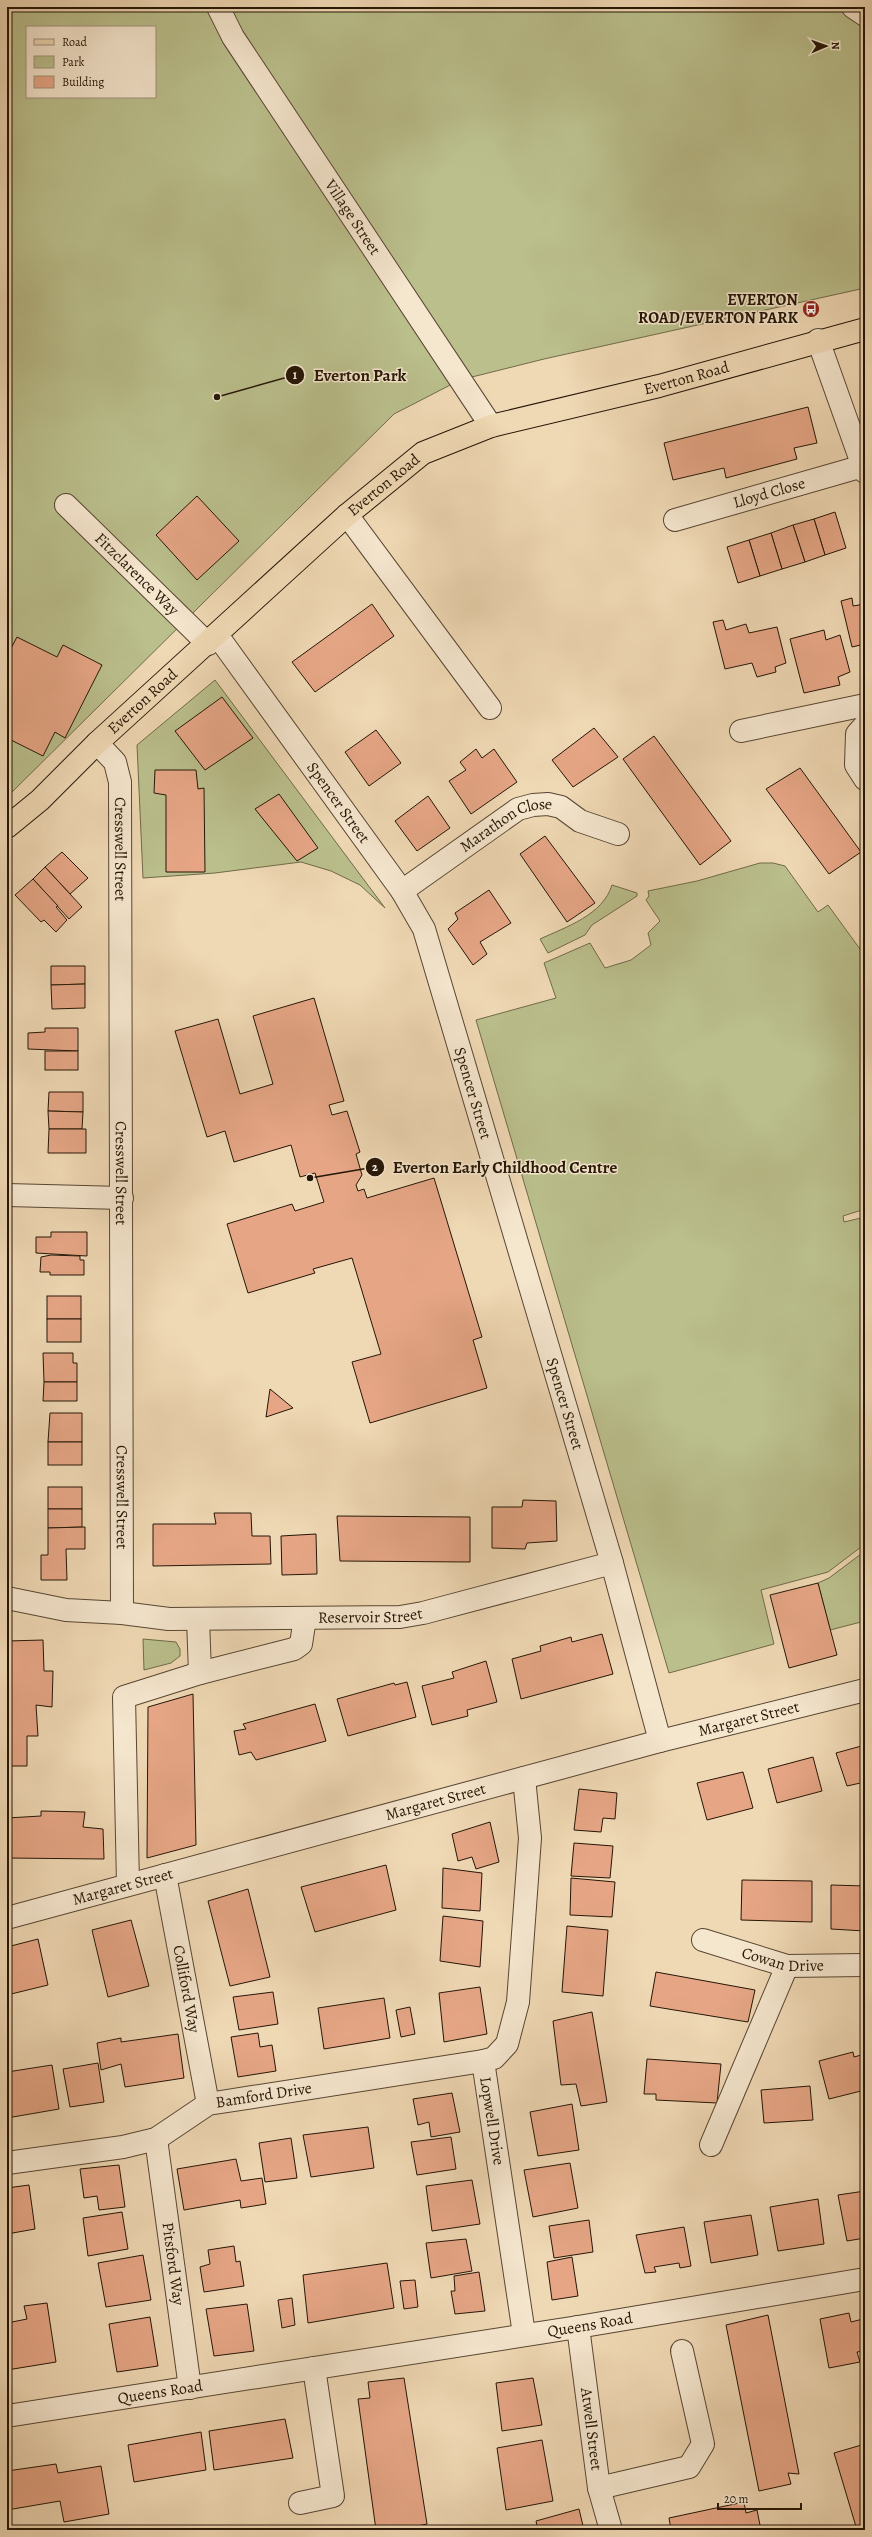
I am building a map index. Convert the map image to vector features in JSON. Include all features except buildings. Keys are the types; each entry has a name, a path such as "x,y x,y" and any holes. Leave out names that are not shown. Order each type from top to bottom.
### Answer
{"main road":[{"name":"Everton Road","path":"7,827 40,800 97,743 212,640 347,515 423,453 491,426 659,386 818,340 865,329"}],"street":[{"name":"Village Street","path":"218,7 233,37 491,426"},
{"path":"853,7 865,15"},
{"name":"Lloyd Close","path":"675,520 864,469 818,340"},
{"name":"Fitzclarence Way","path":"66,505 212,640"},
{"path":"347,515 490,708"},
{"name":"Spencer Street","path":"212,640 402,891 424,930 612,1563 660,1741"},
{"path":"741,731 865,705"},
{"path":"865,725 857,734 856,765 865,779"},
{"name":"Cresswell Street","path":"97,743 115,762 120,782 122,1613"},
{"name":"Marathon Close","path":"402,891 518,810 533,804 548,804 561,807 580,821 618,834"},
{"path":"7,1195 122,1198"},
{"name":"Reservoir Street","path":"7,1598 66,1610 122,1613 169,1619 411,1616 612,1563"},
{"path":"128,1884 126,1857 124,1697 200,1673 294,1649 301,1644 305,1618"},
{"path":"198,1619 200,1673"},
{"name":"Margaret Street","path":"7,1918 660,1741 865,1690"},
{"name":"Lopwell Drive","path":"524,1778 530,1838 518,2002 506,2044 494,2058 483,2061 524,2334"},
{"name":"Colliford Way","path":"165,1875 208,2104"},
{"name":"Cowan Drive","path":"703,1940 787,1966 865,1965"},
{"path":"711,2145 787,1966"},
{"name":"Bamford Drive","path":"7,2162 124,2147 156,2140 208,2104 483,2061"},
{"name":"Pitsford Way","path":"156,2140 190,2388"},
{"name":"Queens Road","path":"7,2416 524,2334 578,2327 865,2279"},
{"name":"Atwell Street","path":"578,2327 599,2488 611,2530"},
{"path":"599,2488 689,2467 702,2444 682,2351"},
{"path":"300,2503 333,2496 314,2368"}],"green space":[{"path":"7,7 865,7 865,288 544,359 460,380 394,414 7,797"},
{"path":"215,680 385,908 360,885 331,871 301,862 215,873 143,878 137,745"},
{"path":"760,863 773,863 785,866 818,912 828,905 865,956 865,1209 843,1216 844,1222 865,1217 865,1544 828,1572 761,1590 774,1644 669,1673 476,1020 556,998 544,963 590,943 605,968 631,960 651,945 648,933 660,921 646,900 649,896 648,891 697,881"},
{"path":"612,885 637,893 637,896 592,925 585,935 548,953 540,939 572,925 592,912 601,904"},
{"path":"865,1551 865,1621 830,1630 818,1583 829,1578"},
{"path":"143,1639 176,1642 180,1649 180,1656 171,1663 144,1670"}],"place":[{"name":"EVERTON ROAD/EVERTON PARK","path":"811,309"},
{"name":"Everton Park","path":"217,397"},
{"name":"Everton Early Childhood Centre","path":"310,1178"}]}
